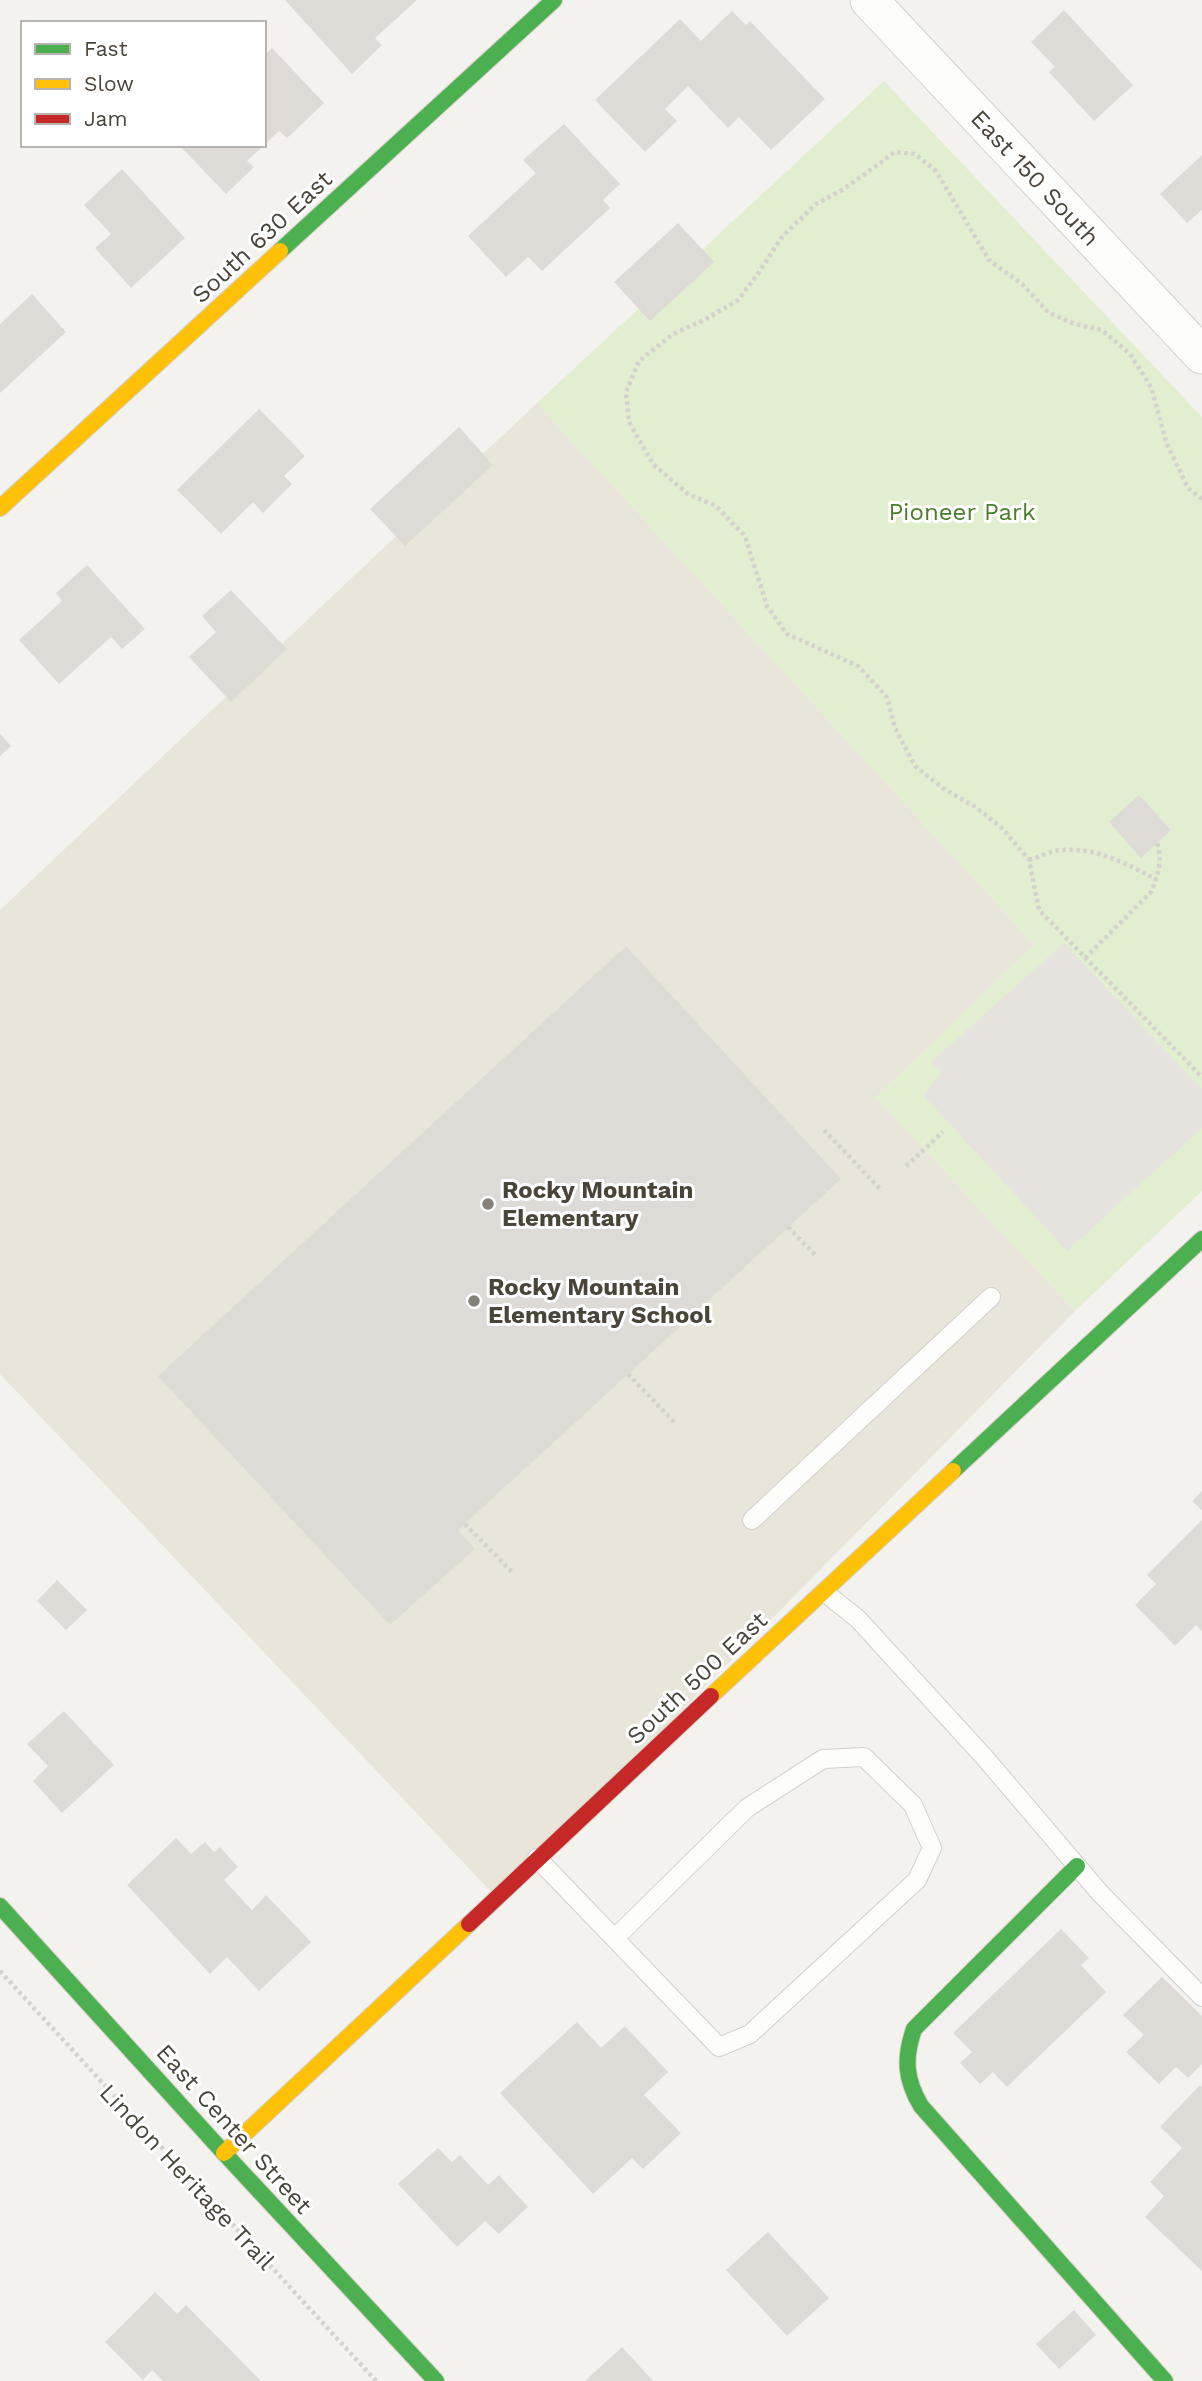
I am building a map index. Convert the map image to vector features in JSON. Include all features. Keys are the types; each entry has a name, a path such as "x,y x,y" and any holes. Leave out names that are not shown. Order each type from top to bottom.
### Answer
{"street":[{"name":"South 630 East","path":"0,508 554,0"},
{"name":"East 150 South","path":"869,0 1202,355"},
{"name":"South 500 East","path":"225,2153 513,1884 537,1858 1202,1239"},
{"path":"1077,1866 914,2029 907,2049 905,2068 909,2087 921,2106 1165,2381"},
{"name":"East Center Street","path":"0,1906 436,2381"}],"lane":[{"path":"752,1520 991,1297"},
{"path":"824,1592 858,1619 985,1758 1077,1866 1202,1997"},
{"path":"537,1858 719,2047 750,2034 917,1880 932,1848 912,1805 864,1757 822,1759 747,1808 615,1938"}],"path":[{"path":"1202,499 1188,488 1167,444 1151,387 1130,354 1102,330 1075,324 1049,313 1022,284 989,260 936,171 915,154 895,152 844,189 816,204 781,238 738,300 673,334 639,361 626,392 629,422 653,464 688,494 716,506 745,536 767,606 787,634 859,666 887,696 895,728 915,766 1003,829 1029,860 1039,910 1202,1077"},
{"path":"1085,958 1151,892 1161,854 1157,843"},
{"path":"1029,860 1060,850 1095,853 1115,858 1156,879"},
{"path":"824,1130 881,1190"},
{"path":"906,1166 943,1132"},
{"path":"788,1227 816,1256"},
{"path":"628,1374 675,1423"},
{"path":"465,1524 513,1573"},
{"name":"Lindon Heritage Trail","path":"0,1971 376,2381"}],"shaded area":[{"name":"Rocky Mountain Elementary","path":"537,403 1035,945 876,1097 1075,1311 497,1898 0,1374 0,910"},
{"path":"1064,943 1202,1089 1202,1128 1067,1251 924,1096 941,1073 931,1062"}],"green space":[{"name":"Pioneer Park","path":"884,81 1202,417 1202,1191 1075,1311 876,1097 1035,945 537,403"}],"building":[{"path":"285,0 417,0 375,38 382,45 352,74"},
{"path":"1064,10 1133,85 1094,121 1049,72 1055,67 1031,42"},
{"path":"732,11 746,25 750,21 825,99 771,150 739,117 728,128 688,86 665,109 677,121 645,152 595,100 680,19 701,41"},
{"path":"272,48 324,103 287,138 279,131 266,143 266,53"},
{"path":"564,124 620,184 603,200 610,208 542,271 528,257 506,277 468,236 536,173 523,160"},
{"path":"181,147 262,147 247,161 254,167 226,194"},
{"path":"1202,155 1202,210 1187,223 1160,194"},
{"path":"122,169 185,238 131,288 95,248 111,234 84,205"},
{"path":"678,223 714,262 650,321 614,282"},
{"path":"32,294 66,332 0,393 0,324"},
{"path":"259,409 305,456 284,476 292,484 263,513 253,502 221,534 177,490"},
{"path":"459,427 493,465 405,546 370,509"},
{"path":"87,565 145,629 122,649 111,637 59,684 19,640 62,601 56,593"},
{"path":"231,590 287,649 231,702 189,657 216,632 202,616"},
{"path":"0,734 11,746 0,756"},
{"path":"1139,795 1171,830 1141,858 1109,822"},
{"name":"Rocky Mountain Elementary School","path":"626,946 841,1179 458,1530 475,1549 390,1625 158,1376"},
{"path":"1202,1491 1202,1510 1192,1501"},
{"path":"1202,1520 1202,1631 1196,1625 1175,1646 1135,1605 1156,1584 1147,1575"},
{"path":"57,1580 87,1610 66,1630 37,1601"},
{"path":"64,1711 114,1765 62,1813 33,1781 48,1766 27,1744"},
{"path":"176,1838 191,1854 205,1842 214,1852 220,1847 238,1867 224,1880 252,1910 266,1895 311,1942 259,1991 227,1957 210,1974 127,1885"},
{"path":"1061,1929 1089,1958 1081,1965 1106,1992 1007,2087 993,2072 980,2084 960,2063 972,2052 953,2033"},
{"path":"1162,1977 1202,2016 1202,2064 1188,2078 1176,2067 1159,2084 1126,2052 1144,2035 1123,2015"},
{"path":"577,2022 601,2048 625,2026 668,2072 644,2095 681,2133 643,2169 632,2158 593,2194 500,2093"},
{"path":"1200,2085 1202,2271 1145,2217 1164,2196 1150,2182 1182,2148 1160,2127"},
{"path":"438,2148 452,2162 460,2155 488,2185 499,2175 528,2207 499,2234 485,2221 457,2247 398,2184"},
{"path":"768,2232 829,2298 787,2336 726,2270"},
{"path":"155,2292 177,2314 186,2305 261,2381 163,2381 152,2370 143,2380 105,2342"},
{"path":"1074,2310 1096,2335 1059,2369 1036,2344"},
{"path":"622,2347 653,2381 585,2381"}],"traffic: fast":[{"path":"280,251 554,0"},
{"path":"953,1471 1202,1239"},
{"path":"1077,1866 914,2029 909,2049 909,2077 921,2106 1165,2381"},
{"path":"0,1906 436,2381"}],"traffic: slow":[{"path":"0,508 280,251"},
{"path":"711,1696 953,1471"},
{"path":"224,2153 469,1924"}],"traffic: jam":[{"path":"469,1924 711,1696"}],"place":[{"name":"Rocky Mountain Elementary","path":"488,1204"},
{"name":"Rocky Mountain Elementary School","path":"474,1301"}]}
